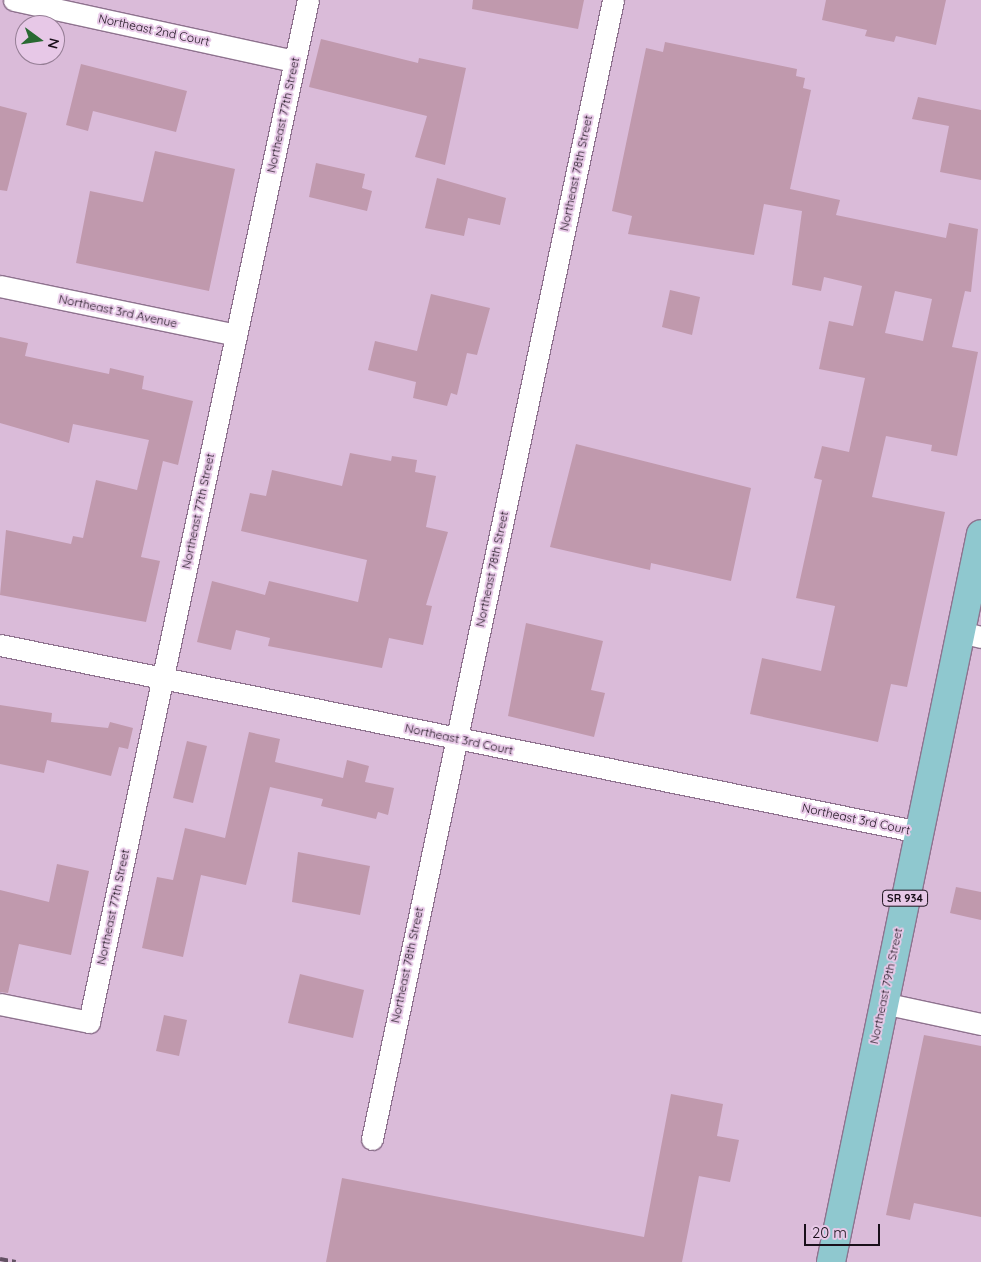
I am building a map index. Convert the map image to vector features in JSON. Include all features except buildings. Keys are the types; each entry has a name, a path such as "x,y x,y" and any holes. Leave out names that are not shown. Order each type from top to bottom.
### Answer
{"main road":[{"name":"Northeast 79th Street","path":"831,1262 882,1003 919,832 971,634 981,534"}],"street":[{"name":"Northeast 2nd Court","path":"14,0 294,61"},
{"name":"Northeast 77th Street","path":"0,1004 89,1022 308,0"},
{"name":"Northeast 78th Street","path":"372,1139 613,0"},
{"name":"Northeast 3rd Avenue","path":"0,286 236,335"},
{"name":"Northeast 3rd Court","path":"0,645 919,832"},
{"path":"882,1003 981,1024"}],"railway":[{"path":"0,1259 16,1262"}]}
